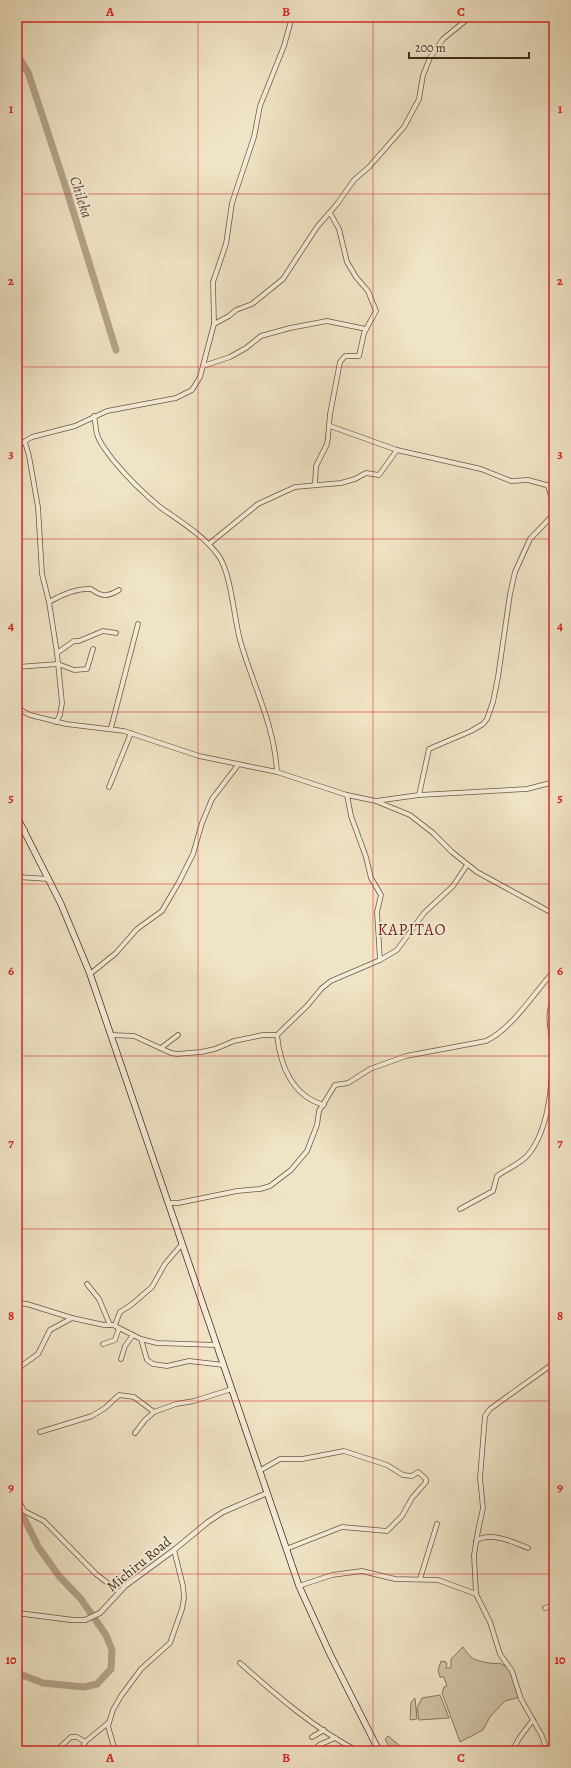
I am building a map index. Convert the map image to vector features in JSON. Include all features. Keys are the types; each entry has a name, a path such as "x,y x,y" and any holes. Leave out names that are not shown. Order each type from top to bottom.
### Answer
{"main road":[{"path":"17,817 50,879 90,974 261,1470 286,1549 300,1586 330,1654 378,1749"}],"street":[{"path":"17,446 40,435 75,426 94,416 118,408 176,398 192,390 200,377 214,324 213,282 226,244 232,203 254,137 260,106 284,46 292,17"},
{"path":"214,324 229,316 236,310 252,304 283,279 317,227 330,213 354,180 369,167 404,127 419,99 423,75 430,58 442,39 470,17"},
{"path":"316,485 316,466 327,444 330,414 340,362 345,356 359,356 366,329 376,311 368,291 351,269 344,251 339,229 330,213"},
{"path":"203,366 230,357 246,348 262,336 290,328 327,322 366,329"},
{"path":"17,325 17,352"},
{"path":"94,416 98,437 101,443 123,471 147,496 193,530 209,544 219,556 224,567 247,666 268,721 276,753 277,772"},
{"path":"330,426 397,450 481,469 511,481 528,480 554,487"},
{"path":"25,442 36,495 42,574 49,602 57,653 62,702 60,715 56,722"},
{"path":"209,544 247,511 265,500 294,487 341,483 355,479 366,473 379,475 397,450"},
{"path":"548,486 554,506"},
{"path":"419,795 429,749 483,724 490,715 498,677 510,594 515,572 530,538 554,514"},
{"path":"49,602 63,595 81,590 91,589 97,594 103,596 119,590"},
{"path":"111,728 138,624"},
{"path":"57,653 74,641 79,641 103,631 116,633"},
{"path":"17,667 58,664 74,670 87,669 93,649"},
{"path":"17,708 30,715 56,722 111,728 131,733 199,756 277,772 347,795 376,801 410,815 421,823 467,865 498,884 554,914"},
{"path":"109,787 131,733"},
{"path":"90,974 116,953 137,929 162,911 174,892 193,854 202,823 212,799 238,765"},
{"path":"376,801 419,795 527,789 554,782"},
{"path":"347,795 351,816 366,857 371,878 381,895 378,912 380,960"},
{"path":"17,832 25,830"},
{"path":"111,1035 134,1036 177,1054 215,1049 234,1041 263,1035 277,1035 307,1006 322,988 345,974 380,960 397,950 424,913 450,890 467,865"},
{"path":"17,877 50,879"},
{"path":"168,1203 184,1202 270,1186 291,1170 307,1151 317,1125 320,1111 335,1085 348,1083 370,1069 406,1056 486,1041 496,1036 517,1016 536,990 554,971"},
{"path":"460,1209 493,1191 497,1176 521,1162 535,1144 545,1121 553,1074 552,1042 548,1017 554,998"},
{"path":"161,1048 178,1035"},
{"path":"277,1035 279,1053 290,1081 300,1092 315,1102 324,1105"},
{"path":"315,1102 320,1111"},
{"path":"112,1325 119,1313 152,1287 165,1264 182,1244"},
{"path":"88,1284 99,1299 112,1325"},
{"path":"17,1303 27,1304 72,1318 112,1325 141,1339 163,1343 181,1342 217,1345"},
{"path":"17,1369 38,1354 50,1330 72,1318"},
{"path":"103,1344 115,1340 119,1328"},
{"path":"121,1359 125,1346 133,1335"},
{"path":"141,1339 147,1360 153,1364 167,1366 189,1361 224,1365"},
{"path":"546,1751 542,1736 522,1699 512,1671 500,1654 490,1622 476,1594 474,1564 476,1541 483,1508 480,1485 485,1416 490,1409 554,1363"},
{"path":"135,1433 145,1420 154,1412 176,1404 194,1401 232,1389"},
{"path":"40,1432 92,1416 105,1408 119,1395 134,1397 154,1412"},
{"path":"261,1470 280,1459 302,1459 347,1451 387,1465 403,1475 412,1476 418,1472 426,1479 426,1482 412,1498 402,1516 387,1531 342,1526 286,1549"},
{"name":"Michiru Road","path":"17,1613 63,1620 85,1620 100,1613 119,1592 216,1516 268,1493"},
{"path":"17,1497 24,1511 44,1521 96,1574 119,1592"},
{"path":"420,1579 437,1524"},
{"path":"476,1541 482,1537 490,1537 512,1542 528,1548"},
{"path":"81,1751 85,1742 108,1723 115,1705 130,1682 149,1660 170,1643 182,1609 184,1598 183,1586 174,1550"},
{"path":"300,1586 332,1575 366,1571 395,1579 441,1581 476,1594"},
{"path":"545,1608 554,1605"},
{"path":"240,1662 285,1701 335,1738 358,1751"},
{"path":"512,1751 520,1737 533,1720"},
{"path":"108,1723 115,1751"},
{"path":"312,1737 324,1730"},
{"path":"56,1751 71,1737 77,1737 85,1742"},
{"path":"315,1751 319,1745 335,1738"},
{"path":"363,1751 378,1749"}],"shaded area":[{"path":"463,1647 473,1658 489,1663 500,1663 510,1669 519,1694 517,1698 505,1701 490,1717 483,1730 460,1742 442,1693 444,1687 447,1686 444,1677 440,1677 438,1670 441,1661 446,1662 446,1668 451,1668 451,1659"},
{"path":"440,1695 449,1718 419,1720 417,1708 422,1698"},
{"path":"415,1698 417,1719 410,1720 411,1702"},
{"path":"388,1736 399,1745 403,1751 392,1751 385,1739"}],"waterway":[{"name":"Chileka","path":"17,55 28,72 66,188 116,350"},
{"path":"17,1510 25,1520 39,1548 59,1576 81,1599 106,1635 112,1650 111,1669 97,1684 84,1687 43,1683 17,1673"}],"district":[{"name":"KAPITAO","path":"412,930"}]}
